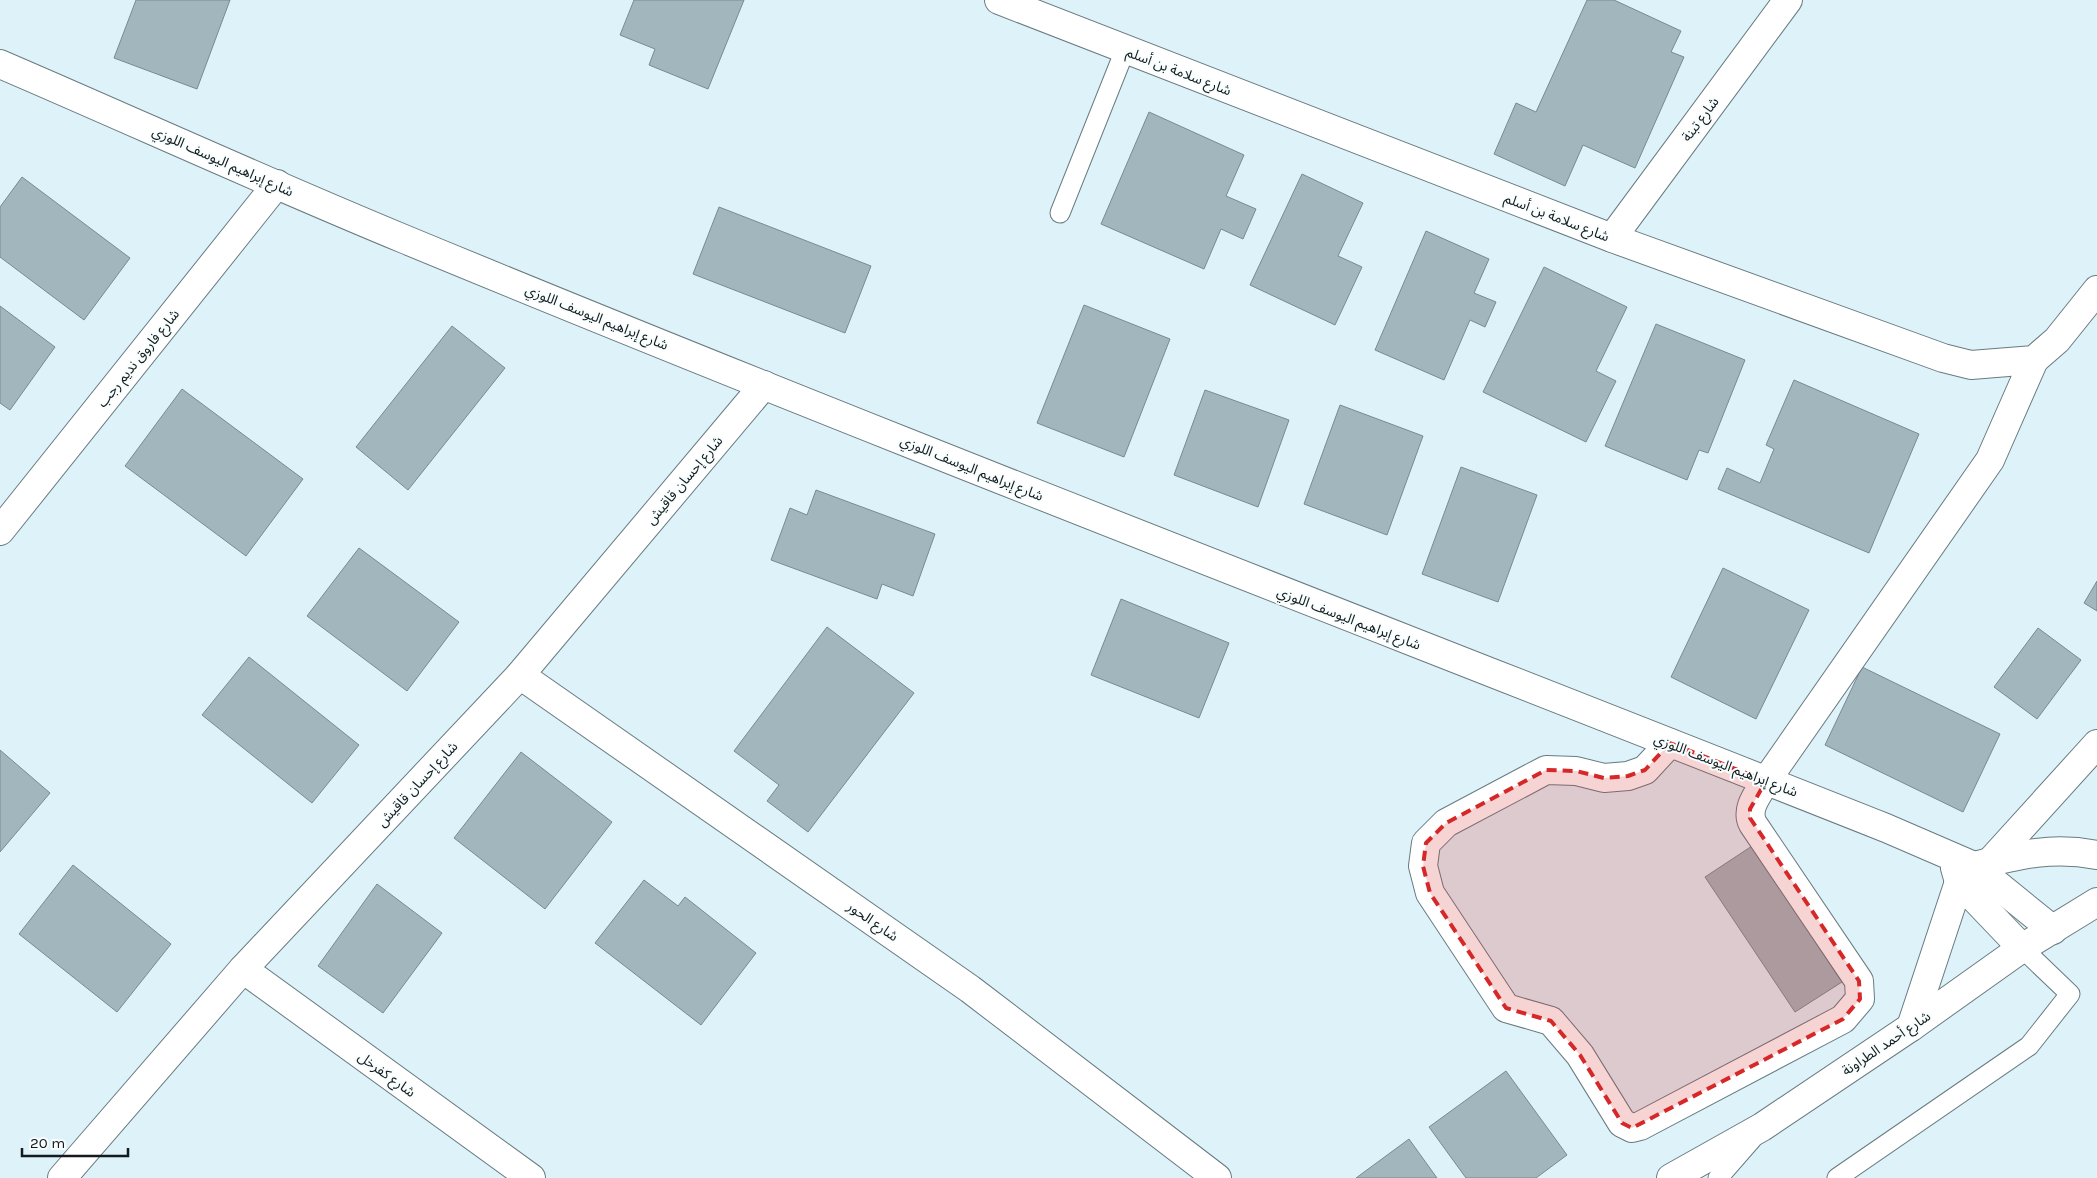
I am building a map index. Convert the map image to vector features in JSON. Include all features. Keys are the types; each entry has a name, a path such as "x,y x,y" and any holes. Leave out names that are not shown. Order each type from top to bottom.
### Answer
{"street":[{"name":"شارع سلامة بن أسلم","path":"999,0 1612,238 1943,358 1971,365 2034,360"},
{"name":"شارع تبنة","path":"1612,238 1788,0"},
{"name":"شارع إبراهيم اليوسف اللوزي","path":"0,64 410,241 764,385 1232,572 1886,828 1969,867 2053,930"},
{"name":"شارع فاروق نديم رجب","path":"0,531 277,184"},
{"path":"1670,743 1645,770 1628,776 1604,778 1576,771 1546,770 1446,823 1426,843 1423,866 1430,893 1506,1008 1551,1021 1580,1055 1622,1123 1628,1127 1640,1126 1843,1018 1860,999 1859,981 1750,818 1750,809 1766,780 1990,460 2034,360 2057,340 2097,290"},
{"name":"شارع إحسان قاقيش","path":"62,1178 243,969 520,675 764,385"},
{"name":"شارع الحور","path":"520,675 970,989 1218,1178"},
{"path":"1912,1027 1969,867 2097,744"},
{"path":"1969,867 2025,853 2055,850 2097,856"},
{"name":"شارع إبراهيم اليوسف اللوزي","path":"1969,867 2022,948"},
{"name":"شارع أحمد الطراونة","path":"1671,1178 1762,1127 1912,1027 2022,948 2097,902"},
{"name":"شارع كفرخل","path":"243,969 530,1178"}],"lane":[{"path":"1060,213 1125,50"},
{"path":"1836,1178 2029,1046 2070,994 2022,948"},
{"path":"1718,1178 1762,1127"}],"highlighted area":[{"path":"1670,743 1766,781 1750,809 1750,818 1859,981 1860,999 1843,1019 1632,1128 1622,1123 1580,1055 1551,1021 1506,1008 1430,893 1423,866 1426,843 1446,823 1546,770 1576,771 1604,778 1628,776 1645,770"}],"building":[{"path":"136,0 230,0 197,89 114,58"},
{"path":"634,0 744,0 708,89 649,65 655,49 620,35"},
{"path":"1587,0 1614,0 1681,31 1671,52 1684,57 1635,168 1583,145 1565,186 1494,154 1516,103 1536,112"},
{"path":"1149,112 1244,155 1226,196 1256,209 1243,239 1221,229 1204,269 1101,224"},
{"path":"1302,174 1363,203 1338,256 1362,267 1335,325 1250,285"},
{"path":"22,177 130,258 84,320 0,257 0,207"},
{"path":"719,207 871,266 845,333 693,274"},
{"path":"1426,231 1489,259 1474,293 1496,302 1485,327 1470,320 1444,380 1375,350"},
{"path":"1544,267 1627,307 1596,371 1616,381 1586,442 1483,392"},
{"path":"1084,305 1170,339 1124,457 1037,423"},
{"path":"0,306 55,347 10,410 0,403"},
{"path":"1656,324 1745,360 1708,453 1699,450 1687,480 1605,446"},
{"path":"452,326 505,368 408,490 356,447"},
{"path":"1794,380 1919,434 1869,553 1718,489 1727,468 1760,483 1774,449 1766,445"},
{"path":"182,389 303,479 246,556 125,466"},
{"path":"1205,390 1289,420 1258,507 1174,475"},
{"path":"1340,405 1423,436 1387,535 1304,504"},
{"path":"1461,467 1537,495 1498,602 1422,574"},
{"path":"816,490 935,534 913,596 882,584 877,599 771,560 790,508 807,515"},
{"path":"359,548 459,622 407,691 307,616"},
{"path":"1723,568 1809,610 1756,719 1671,677"},
{"path":"2097,581 2097,611 2084,603"},
{"path":"1121,599 1229,643 1199,718 1091,675"},
{"path":"827,627 914,693 808,832 767,801 779,785 734,751"},
{"path":"2038,628 2081,660 2037,719 1994,687"},
{"path":"249,657 359,745 312,803 202,715"},
{"path":"1862,667 2000,734 1963,812 1825,745"},
{"path":"0,750 50,793 0,852"},
{"path":"521,752 612,822 545,909 454,838"},
{"path":"1752,846 1842,982 1795,1012 1705,877"},
{"path":"73,865 171,944 117,1012 19,934"},
{"path":"644,880 678,906 685,897 756,953 701,1025 595,943"},
{"path":"377,884 442,933 383,1013 318,966"},
{"path":"1506,1071 1567,1155 1536,1178 1466,1178 1429,1127"},
{"path":"1409,1139 1437,1178 1356,1178"}]}
